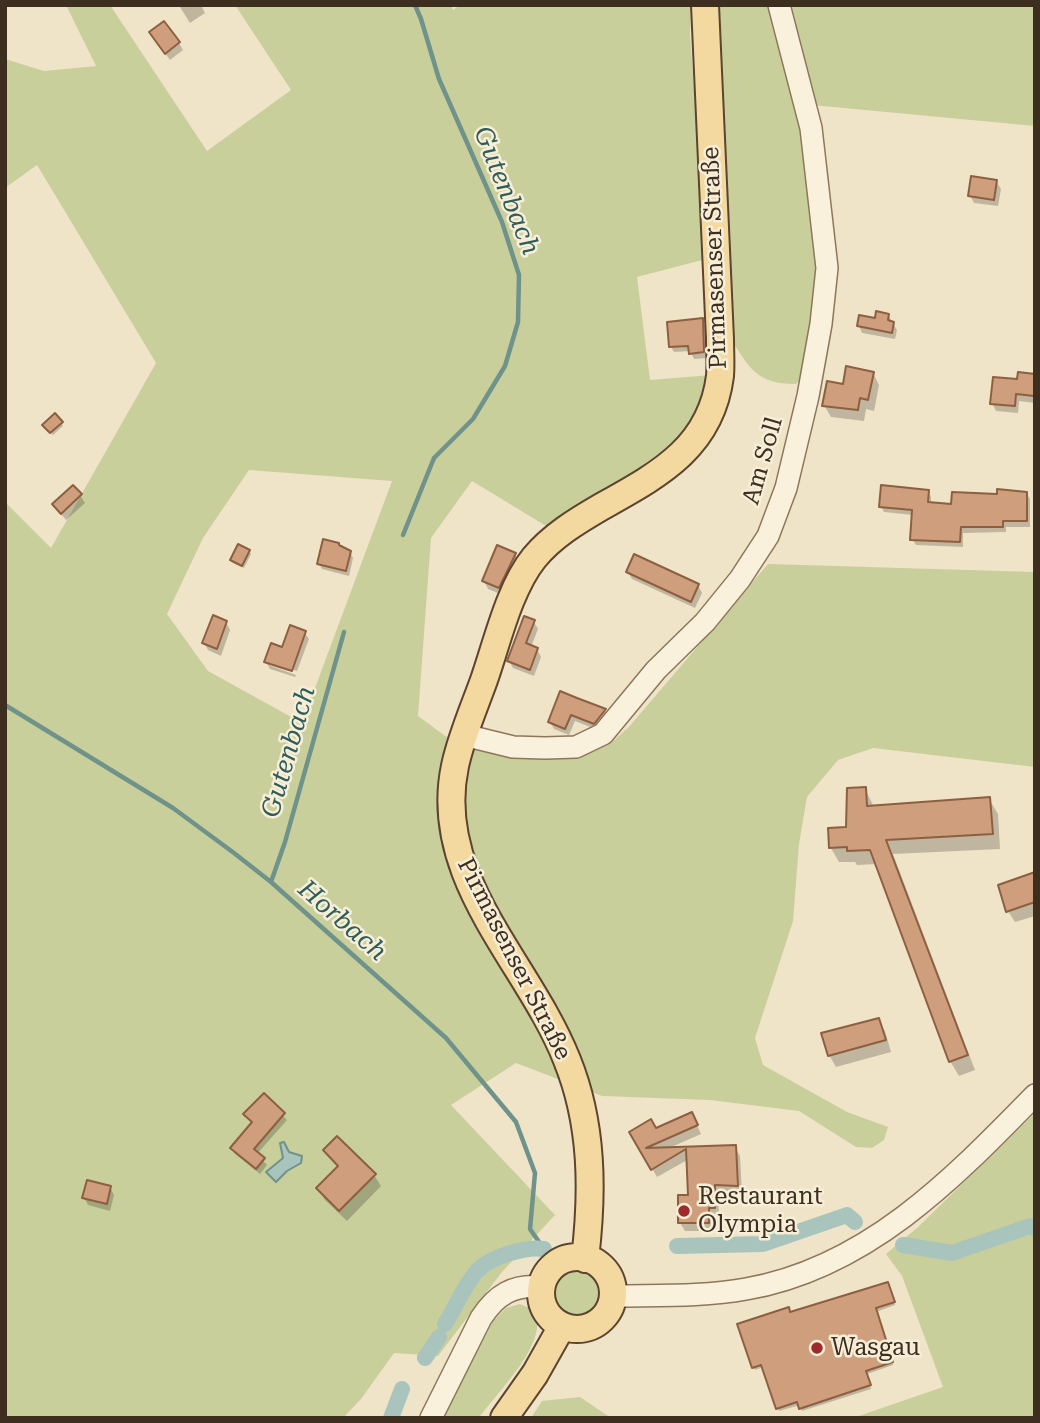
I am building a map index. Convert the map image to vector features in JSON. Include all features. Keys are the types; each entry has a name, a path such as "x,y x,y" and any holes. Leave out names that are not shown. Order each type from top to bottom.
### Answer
{"main road":[{"name":"Pirmasenser Straße","path":"585,1259 590,1174 588,1144 577,1088 567,1058 552,1028 464,873 457,850 450,805 455,764 464,735 512,602 532,560 546,545 582,518 670,465 697,438 709,419 720,374 720,339 705,5"},
{"path":"574,1258 585,1259 603,1269 612,1286 611,1306 599,1322 581,1329 562,1326 548,1314 541,1296 542,1287 553,1267 574,1258"},
{"path":"504,1418 535,1374 562,1326"}],"street":[{"name":"Am Soll","path":"464,735 513,747 565,748 576,747 603,734 656,670 705,622 740,579 768,536 786,488 808,396 821,324 827,268 811,128 779,5"},
{"path":"613,1296 728,1292 779,1282 822,1266 876,1236 941,1188 1035,1095"},
{"path":"431,1418 490,1303 502,1293 513,1289 542,1287"}],"green space":[{"path":"66,5 110,5 207,151 291,90 235,5 451,5 453,10 460,5 691,5 690,33 706,259 637,277 650,380 711,375 699,415 682,442 551,529 472,481 431,538 418,716 454,741 489,752 531,758 573,756 607,745 628,728 768,564 1035,572 1035,767 873,748 838,760 807,797 799,844 793,921 755,1038 763,1065 847,1112 888,1127 884,1140 872,1148 856,1147 799,1111 710,1100 602,1096 516,1063 451,1105 555,1215 502,1272 438,1356 394,1353 361,1399 343,1418 5,1418 5,502 51,548 156,363 37,165 5,188 5,59 44,71 96,66","holes":["249,470 392,481 302,723 208,671 167,614 203,538"]},
{"path":"717,5 1035,5 1035,126 801,104 822,270 803,377 796,384 771,381 762,377 748,364 728,335"},
{"path":"1035,1113 1035,1418 853,1418 943,1387 902,1276 886,1254 918,1227"},
{"path":"578,1266 588,1268 596,1274 602,1282 602,1302 596,1310 588,1316 578,1318 568,1316 560,1310 554,1302 552,1292 554,1282 560,1274 568,1268"},
{"path":"520,1304 532,1309 537,1321 536,1335 520,1365 479,1418 443,1418 493,1321 506,1308"},
{"path":"580,1397 611,1418 531,1418 542,1401"}],"water":[{"path":"284,1142 289,1152 302,1156 301,1163 287,1171 276,1182 266,1172 283,1158 280,1143"}],"building":[{"path":"164,21 180,42 165,54 149,32"},
{"path":"971,176 997,180 994,200 968,196"},
{"path":"876,311 889,314 888,320 894,322 892,333 857,326 859,315 875,318"},
{"path":"703,318 704,352 689,354 688,346 669,347 667,322"},
{"path":"846,366 874,372 868,400 860,398 858,410 822,406 827,381 843,384"},
{"path":"1018,372 1035,374 1034,396 1016,394 1015,406 990,404 993,377 1017,379"},
{"path":"55,413 63,422 50,433 42,425"},
{"path":"73,485 82,494 61,514 52,504"},
{"path":"881,485 929,490 928,502 951,504 952,492 997,494 997,489 1027,492 1027,521 1003,521 1003,527 961,527 960,542 910,540 912,510 879,507"},
{"path":"323,539 339,543 351,551 346,571 317,564"},
{"path":"238,544 250,550 242,566 230,560"},
{"path":"497,545 516,553 499,588 482,581"},
{"path":"634,554 699,584 691,602 626,572"},
{"path":"213,615 227,621 217,649 202,643"},
{"path":"524,616 535,620 526,643 538,648 530,670 507,661"},
{"path":"290,625 306,631 292,671 264,662 271,643 282,647"},
{"path":"560,691 606,709 594,724 571,715 565,729 548,722"},
{"path":"866,787 867,806 990,797 993,834 886,840 968,1055 949,1062 870,850 847,851 847,847 829,848 828,828 846,827 847,788"},
{"path":"1035,872 1035,902 1006,912 998,885"},
{"path":"879,1018 886,1040 828,1056 821,1033"},
{"path":"264,1093 285,1113 254,1149 265,1158 256,1169 230,1148 252,1122 243,1114"},
{"path":"692,1112 698,1125 646,1148 736,1145 738,1186 715,1185 715,1208 709,1208 709,1223 678,1223 678,1195 688,1195 686,1149 651,1170 629,1132 651,1119 656,1128"},
{"path":"337,1136 376,1174 339,1211 316,1188 338,1166 323,1150"},
{"path":"87,1180 111,1186 107,1204 82,1198"},
{"name":"Wasgau","path":"888,1282 895,1302 876,1308 893,1362 866,1371 871,1385 799,1409 797,1402 776,1409 761,1365 752,1368 737,1324 789,1307 790,1312"}],"waterway":[{"name":"Gutenbach","path":"403,535 434,458 473,419 505,366 518,322 519,275 502,222 439,79 415,5"},
{"name":"Gutenbach","path":"271,882 285,842 344,632"},
{"name":"Horbach","path":"5,705 173,808 234,853 271,882 446,1038 516,1122 535,1173 530,1229 544,1249"},
{"path":"677,1246 763,1244 847,1215 855,1222"},
{"path":"903,1245 952,1253 1030,1226 1035,1228"},
{"path":"445,1324 468,1283 483,1266 518,1251 544,1249"},
{"path":"425,1358 439,1337"},
{"path":"391,1418 402,1389"}],"place":[{"name":"Restaurant Olympia","path":"684,1211"},
{"name":"Wasgau","path":"817,1348"}]}
